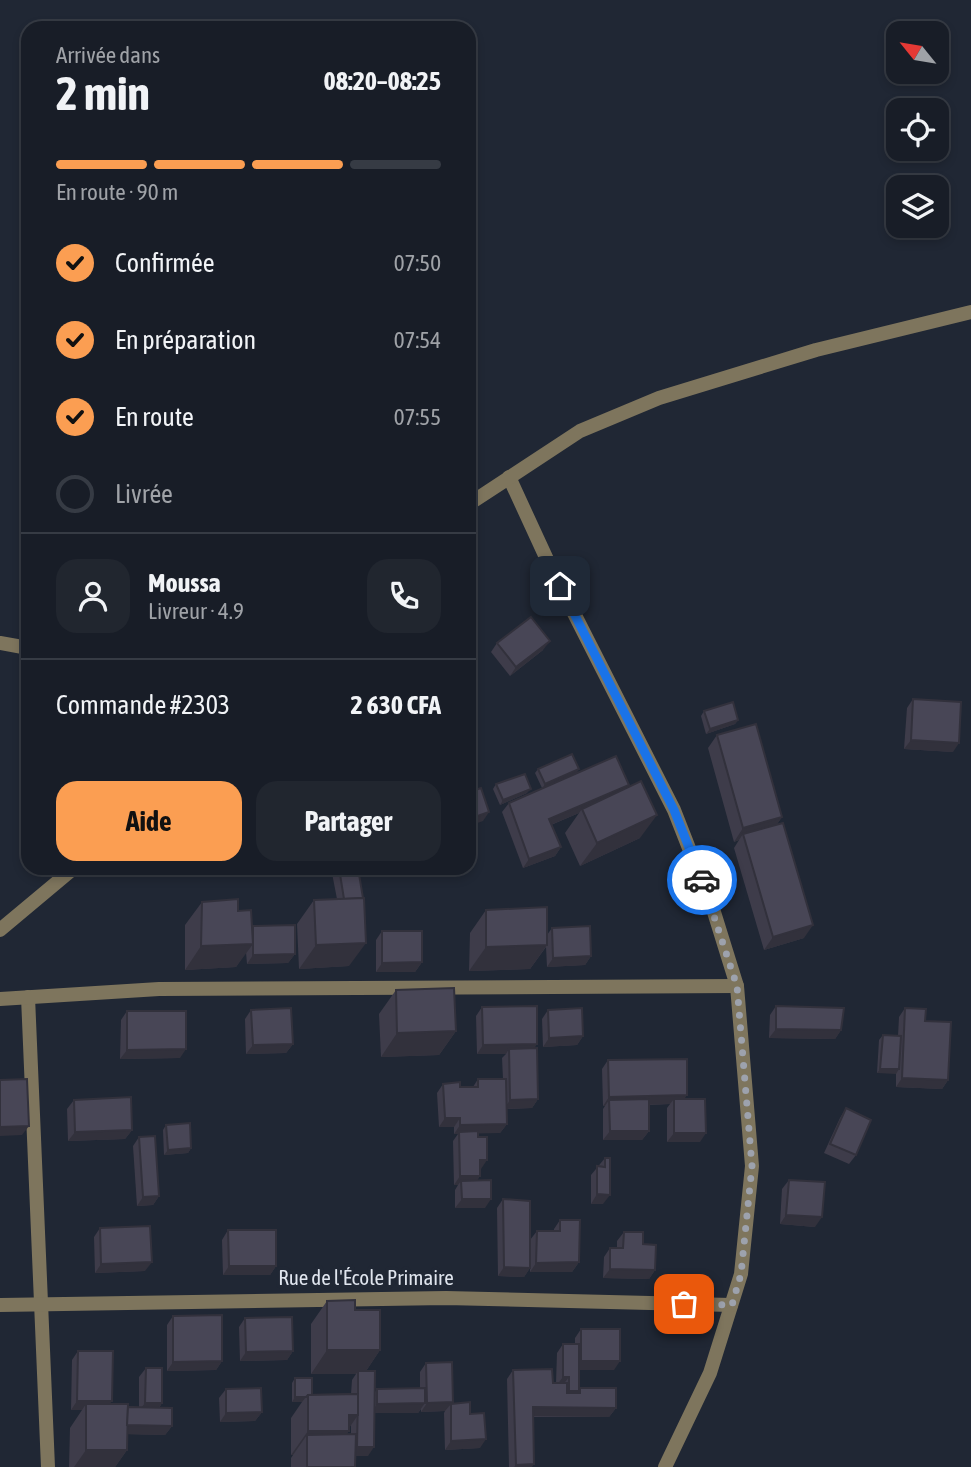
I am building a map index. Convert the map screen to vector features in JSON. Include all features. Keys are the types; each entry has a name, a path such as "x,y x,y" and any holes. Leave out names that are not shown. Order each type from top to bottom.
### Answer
{"street":[{"path":"476,499 580,431 659,398 816,350 971,313"},
{"path":"509,477 550,566 674,810 714,912 737,986 752,1166 741,1274 710,1373 665,1467"},
{"path":"0,643 21,647"},
{"path":"0,930 66,875"},
{"path":"0,999 159,989 737,986"},
{"path":"28,997 48,1467"},
{"name":"Rue de l'École Primaire","path":"0,1305 344,1298 732,1305"}],"building":[{"path":"531,617 550,641 516,667 497,643"},
{"path":"913,699 961,702 959,743 911,740"},
{"path":"733,702 738,720 710,729 704,711"},
{"path":"756,724 782,817 743,828 717,735"},
{"path":"572,754 579,769 545,784 538,769"},
{"path":"616,756 629,785 549,819 561,847 529,859 509,803"},
{"path":"525,774 531,789 503,800 496,784"},
{"path":"641,781 657,815 597,843 582,809"},
{"path":"481,788 489,812 476,817 476,790"},
{"path":"783,823 813,925 773,937 743,834"},
{"path":"340,875 359,875 363,898 344,899"},
{"path":"364,898 366,943 316,945 314,900"},
{"path":"238,899 238,911 251,910 253,944 201,946 202,902"},
{"path":"547,907 547,945 486,947 486,910"},
{"path":"295,925 295,954 253,955 253,926"},
{"path":"590,926 591,956 553,958 552,928"},
{"path":"382,931 422,931 422,962 382,963"},
{"path":"454,988 456,1031 397,1033 396,990"},
{"path":"537,1006 537,1044 483,1045 482,1007"},
{"path":"776,1006 844,1008 841,1030 776,1029"},
{"path":"291,1008 293,1044 253,1045 251,1010"},
{"path":"582,1008 583,1036 549,1038 548,1010"},
{"path":"905,1008 926,1009 925,1021 951,1022 948,1080 902,1078"},
{"path":"127,1011 186,1011 186,1049 127,1050"},
{"path":"883,1035 901,1036 899,1069 880,1069"},
{"path":"537,1048 538,1099 510,1100 509,1049"},
{"path":"687,1059 687,1095 609,1097 608,1060"},
{"path":"27,1079 29,1126 0,1127 0,1080"},
{"path":"478,1079 506,1079 507,1124 460,1125 460,1118 445,1118 443,1084 460,1082 460,1087 478,1087"},
{"path":"131,1097 132,1130 75,1132 74,1100"},
{"path":"649,1099 649,1131 610,1131 609,1100"},
{"path":"674,1099 705,1099 706,1133 674,1133"},
{"path":"846,1108 871,1120 856,1155 830,1144"},
{"path":"190,1123 191,1148 168,1150 166,1125"},
{"path":"478,1131 478,1137 487,1137 487,1160 480,1160 480,1176 460,1176 459,1132"},
{"path":"155,1136 159,1196 143,1197 139,1137"},
{"path":"605,1158 610,1158 610,1195 597,1194 597,1166 605,1167"},
{"path":"491,1180 491,1199 462,1199 461,1181"},
{"path":"789,1180 825,1182 822,1217 786,1215"},
{"path":"503,1199 530,1201 530,1268 504,1267"},
{"path":"560,1220 580,1220 579,1262 536,1263 537,1231 560,1231"},
{"path":"150,1226 152,1262 101,1264 100,1228"},
{"path":"228,1230 276,1230 276,1266 229,1266"},
{"path":"624,1232 643,1232 643,1244 656,1245 655,1270 610,1269 610,1248 623,1248"},
{"path":"355,1300 355,1310 380,1310 380,1350 327,1350 327,1301"},
{"path":"222,1315 222,1361 173,1362 173,1316"},
{"path":"292,1317 293,1351 246,1352 245,1318"},
{"path":"581,1329 620,1329 620,1361 581,1361"},
{"path":"563,1344 579,1344 579,1391 569,1391 569,1377 563,1377"},
{"path":"78,1351 113,1351 112,1401 77,1401"},
{"path":"452,1362 453,1402 427,1403 426,1363"},
{"path":"146,1368 162,1368 162,1403 145,1403"},
{"path":"552,1369 553,1383 567,1383 567,1393 580,1393 580,1388 616,1388 616,1408 533,1407 534,1464 516,1465 513,1370"},
{"path":"358,1371 375,1371 374,1447 357,1447"},
{"path":"295,1378 312,1378 312,1395 295,1397"},
{"path":"261,1388 262,1412 226,1413 226,1389"},
{"path":"425,1388 425,1403 377,1404 377,1389"},
{"path":"358,1394 358,1415 349,1415 349,1431 308,1431 308,1395"},
{"path":"470,1402 470,1414 484,1413 486,1439 451,1441 451,1404"},
{"path":"86,1404 128,1404 127,1450 86,1450"},
{"path":"128,1407 172,1408 172,1426 127,1425"},
{"path":"356,1434 355,1467 307,1467 307,1435"}],"way so far":[{"path":"684,1304 732,1305 741,1274 752,1166 737,986 702,880"}],"route":[{"path":"560,586 674,810 702,880"}]}
